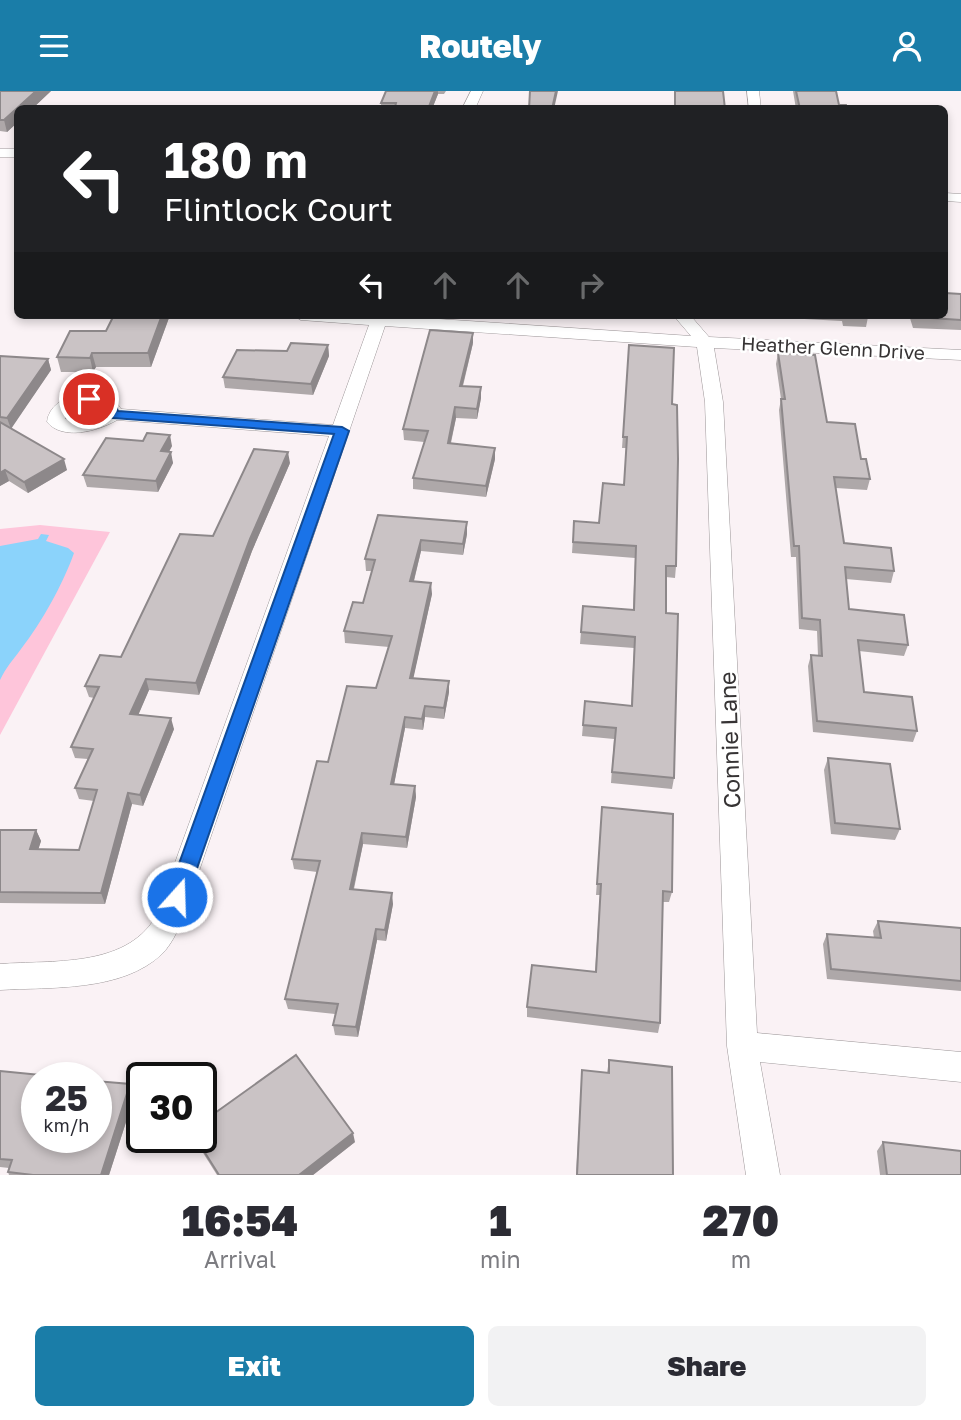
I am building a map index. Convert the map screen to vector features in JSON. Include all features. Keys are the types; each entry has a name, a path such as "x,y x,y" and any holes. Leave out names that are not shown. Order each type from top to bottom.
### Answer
{"street":[{"name":"Heather Glenn Drive","path":"363,319 705,342 961,355"},
{"path":"685,319 705,342"},
{"path":"0,977 97,969 136,957 154,943 168,921 379,320"},
{"name":"Connie Lane","path":"705,342 714,402 742,1047 763,1175"},
{"path":"113,414 342,431"},
{"path":"742,1047 961,1067"}],"shaded area":[{"path":"40,525 110,532 0,735 0,529"}],"water":[{"path":"41,534 49,535 46,541 68,548 74,553 44,615 0,680 0,546 38,539"}],"building":[{"path":"0,91 36,91 21,105 14,105 14,111 4,120 0,120"},
{"path":"386,91 435,91 430,105 381,103"},
{"path":"530,91 556,91 553,105 529,105"},
{"path":"675,91 723,91 725,105 675,105"},
{"path":"796,91 836,91 839,105 799,105"},
{"path":"948,293 961,294 961,320 946,319"},
{"path":"112,319 161,319 148,353 92,353 90,358 57,357 70,331 106,331"},
{"path":"430,330 473,333 460,386 481,387 477,409 455,407 448,443 495,448 486,486 413,478 428,431 403,429"},
{"path":"291,343 328,345 311,384 223,377 237,350 287,351"},
{"path":"629,345 674,348 672,404 677,405 678,459 676,566 666,566 666,613 678,614 674,778 612,772 616,728 583,725 585,701 632,706 635,637 581,632 583,606 634,610 636,546 573,542 574,521 599,523 603,483 624,485 627,437 623,437"},
{"path":"778,353 815,355 827,422 855,424 861,459 866,459 870,479 834,477 844,543 891,548 894,571 845,567 849,609 904,615 908,645 858,640 864,692 912,697 917,731 817,721 811,655 822,656 820,620 802,618 799,546 794,546 781,399 785,399"},
{"path":"0,356 48,359 7,418 0,417"},
{"path":"0,422 64,459 24,482 5,470 0,473"},
{"path":"147,433 170,435 161,451 171,452 156,481 83,475 106,438 143,441"},
{"path":"254,449 288,452 250,539 196,683 146,679 130,714 171,718 140,795 128,793 101,893 0,892 0,830 36,830 30,849 79,850 97,790 75,788 93,749 71,747 99,687 85,686 100,655 121,657 180,534 213,536"},
{"path":"378,515 467,522 463,544 421,540 410,581 431,583 410,678 449,681 444,708 425,706 422,719 405,717 391,784 415,786 406,837 362,833 350,889 392,893 385,930 376,929 356,1027 333,1025 338,1004 285,999 320,861 292,859 317,761 328,762 347,686 376,688 392,636 344,631 353,602 363,603 375,560 365,559"},
{"path":"828,758 890,764 900,829 835,823"},
{"path":"602,807 673,814 672,892 663,891 660,1023 527,1007 532,965 596,972 601,884 597,884"},
{"path":"878,921 961,928 961,981 831,969 827,934 881,938"},
{"path":"296,1055 353,1133 299,1175 219,1175 205,1153 217,1153 217,1112"},
{"path":"609,1060 672,1067 673,1175 577,1175 582,1070 609,1073"},
{"path":"0,1071 21,1073 21,1153 108,1153 101,1175 33,1175 8,1172 12,1160 0,1159"},
{"path":"112,1082 126,1084 126,1097 112,1140"},
{"path":"883,1142 961,1151 961,1175 887,1175"}],"route":[{"path":"89,399 111,407 113,414 342,431 177,897"}]}
